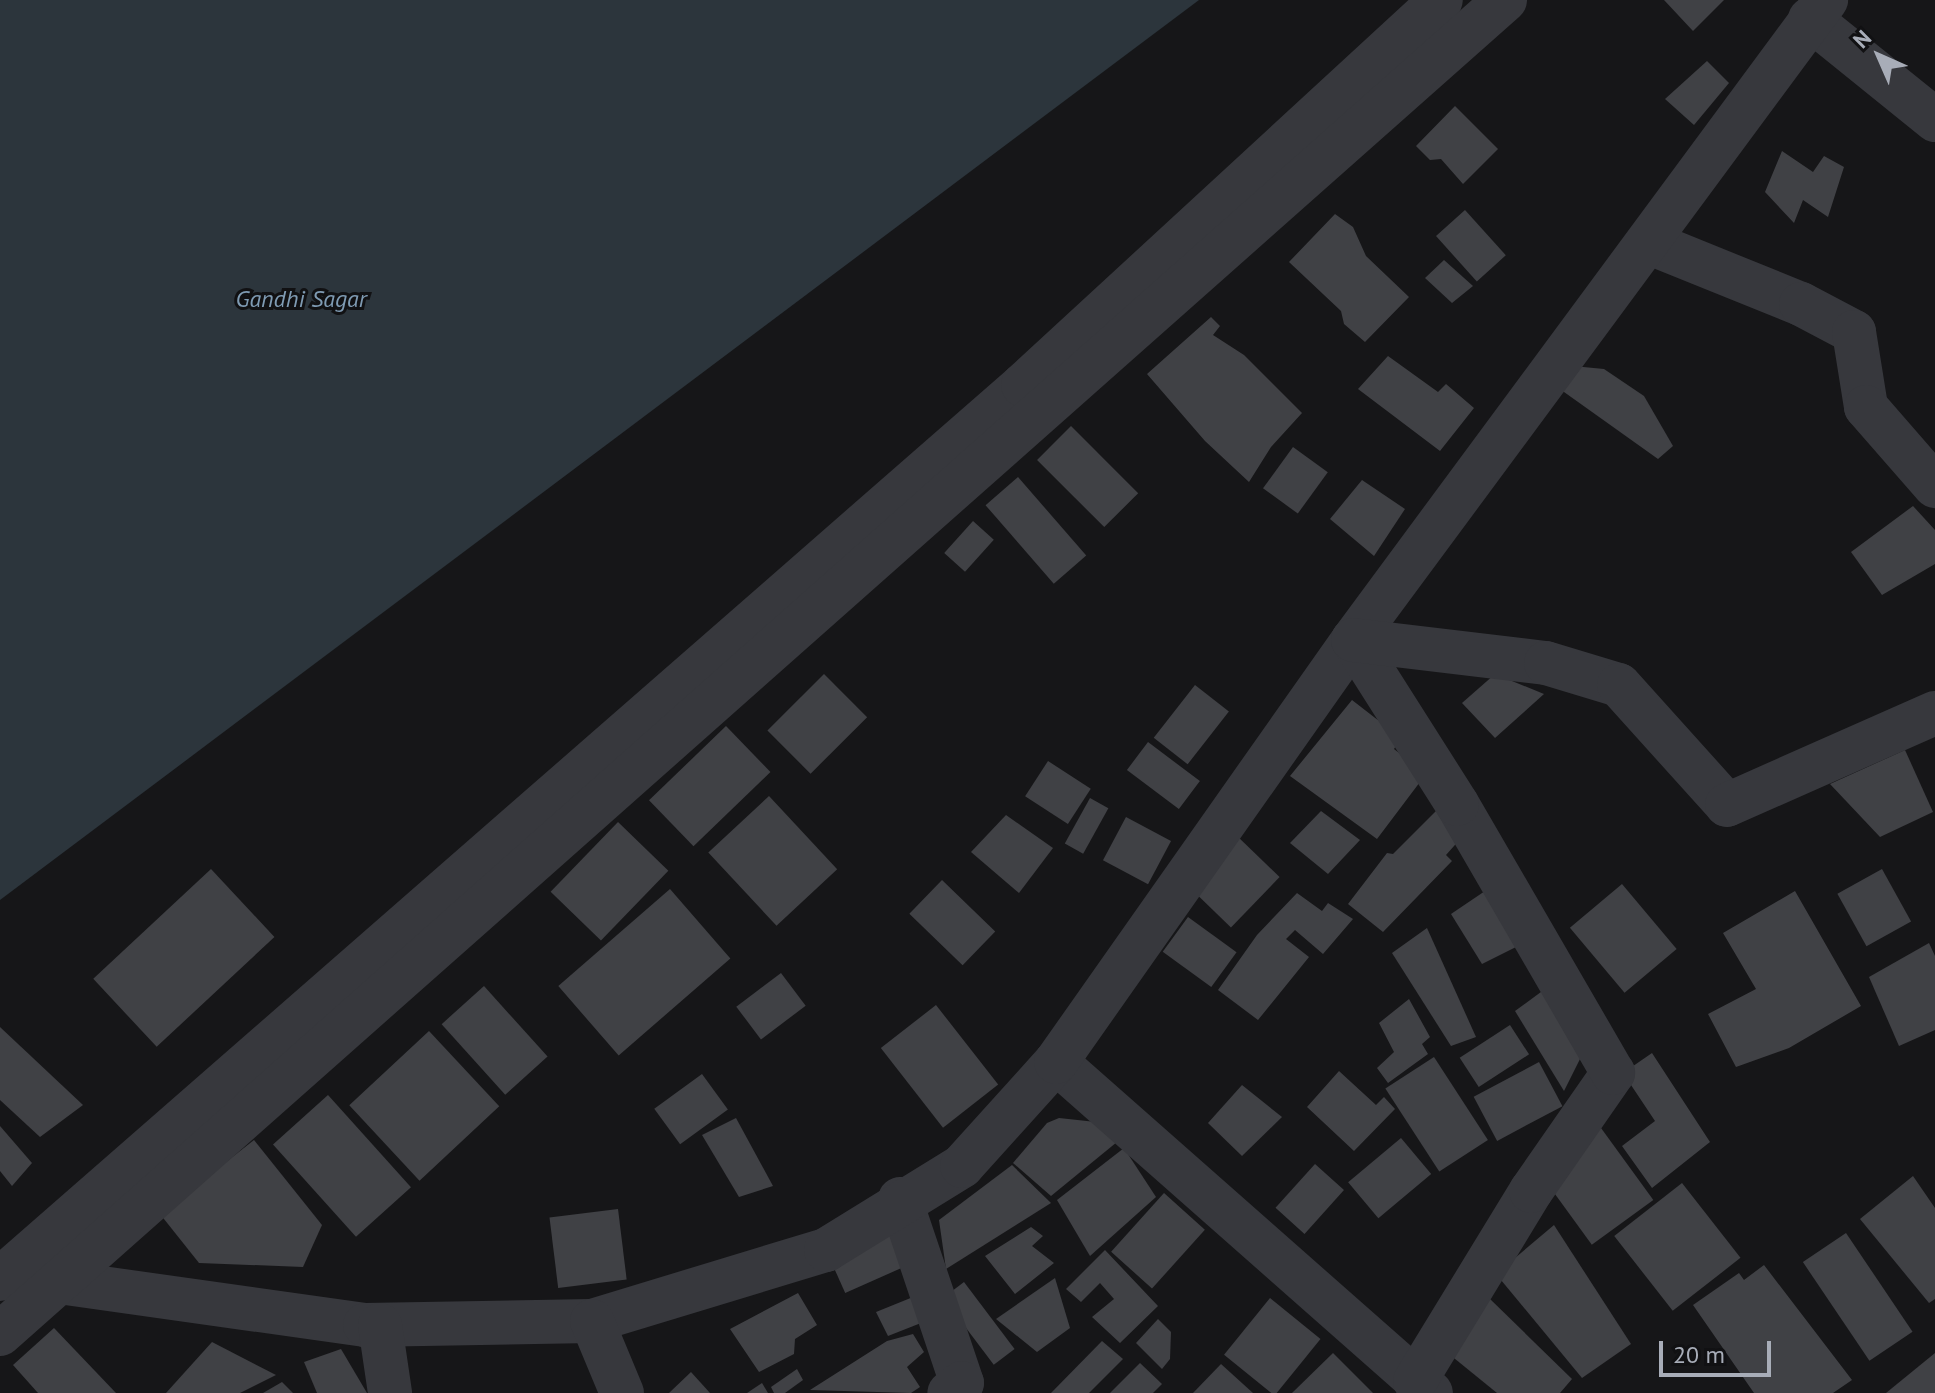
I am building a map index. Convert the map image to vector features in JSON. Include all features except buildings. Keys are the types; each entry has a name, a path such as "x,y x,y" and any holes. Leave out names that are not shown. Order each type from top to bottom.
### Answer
{"street":[{"path":"0,1334 48,1264 70,1218 370,950 1023,385 1441,0"},
{"path":"0,1279 48,1264 1505,0"},
{"path":"48,1264 380,1325 592,1321 826,1250 900,1199 962,1166 1056,1062 1353,640 1650,243 1818,10 1935,120"},
{"path":"1650,243 1801,304 1854,332 1866,407 1935,486"},
{"path":"1353,640 1546,663 1619,685 1727,805 1935,713"},
{"path":"1056,1062 1423,1387 1531,1191 1613,1073 1457,804 1353,640"},
{"path":"900,1199 962,1383 949,1393"},
{"path":"592,1321 622,1393"},
{"path":"380,1325 390,1393"}],"water":[{"name":"Gandhi Sagar","path":"0,0 1199,0 0,900"}]}
